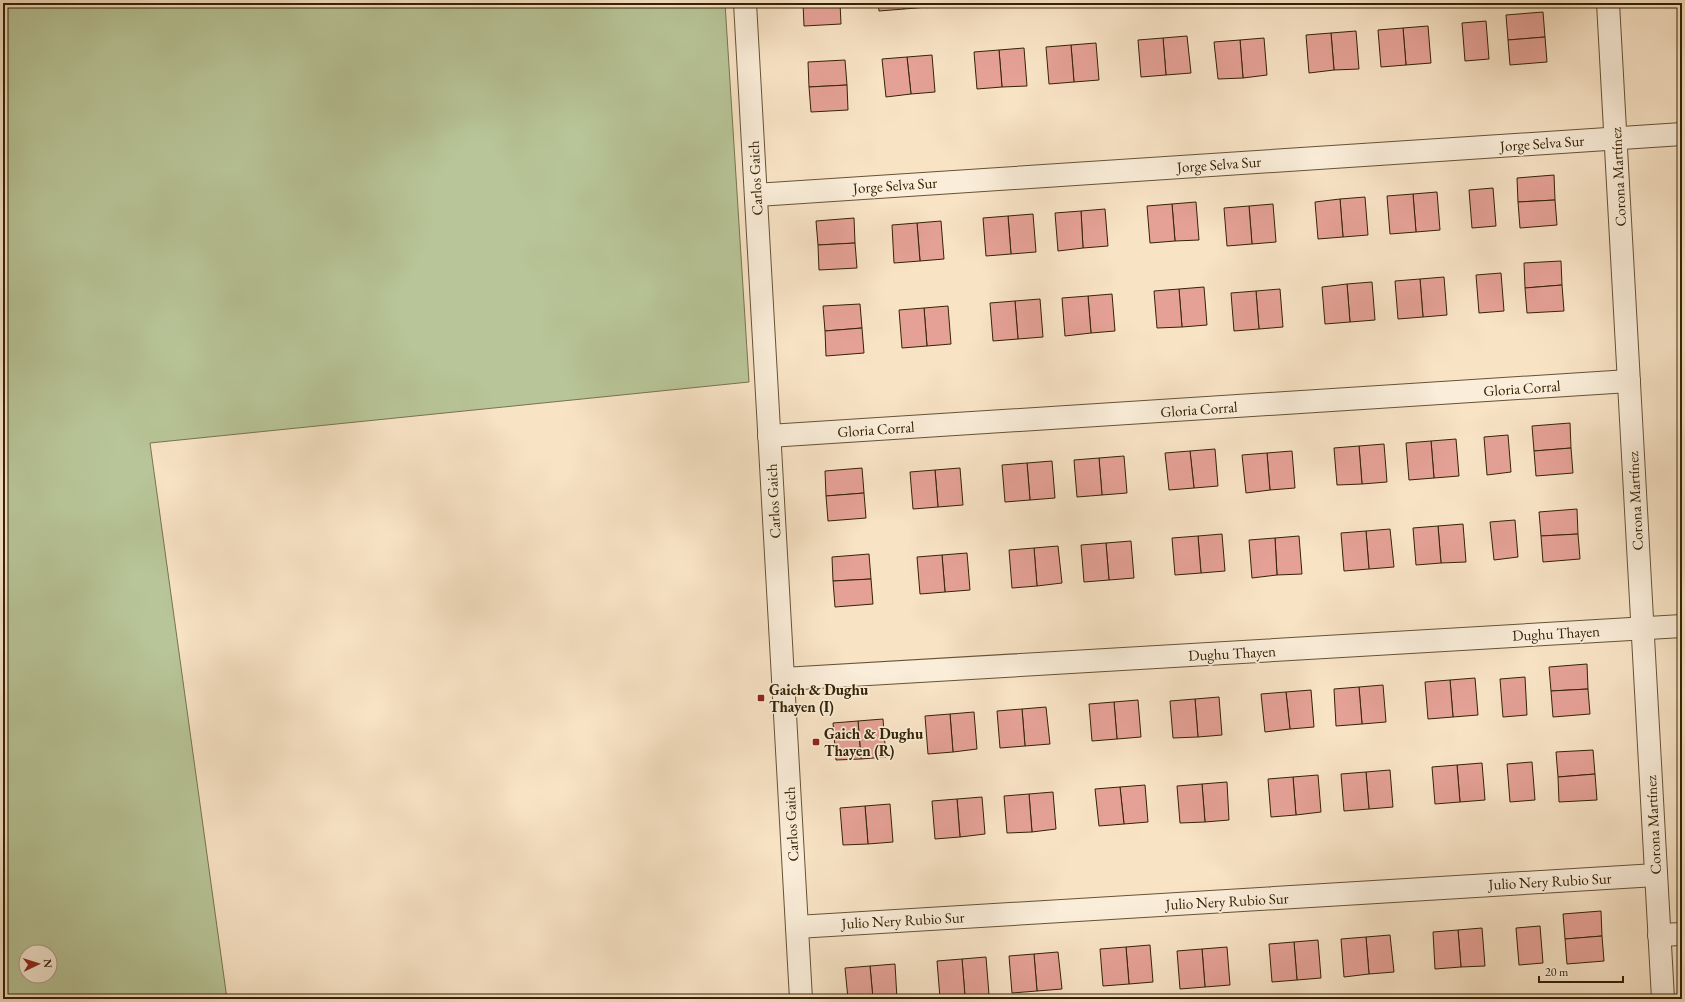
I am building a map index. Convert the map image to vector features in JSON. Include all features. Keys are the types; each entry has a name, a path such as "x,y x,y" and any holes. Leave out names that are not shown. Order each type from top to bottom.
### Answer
{"street":[{"name":"Carlos Gaich","path":"745,3 801,999"},
{"name":"Corona Martínez","path":"1608,3 1663,999"},
{"name":"Jorge Selva Sur","path":"756,194 1682,134"},
{"name":"Gloria Corral","path":"769,436 1629,381"},
{"name":"Dughu Thayen","path":"783,679 1682,626"},
{"name":"Julio Nery Rubio Sur","path":"797,927 1656,875"},
{"path":"1660,935 1682,934"}],"green space":[{"path":"3,3 725,3 749,382 150,443 227,999 3,999"}],"building":[{"path":"803,3 840,3 841,24 804,26"},
{"path":"878,3 903,3 904,9 879,11"},
{"path":"903,3 928,3 928,7 904,9"},
{"path":"1543,12 1545,37 1508,40 1506,15"},
{"path":"1486,21 1489,59 1465,61 1462,23"},
{"path":"1428,26 1431,63 1406,65 1403,28"},
{"path":"1403,28 1406,65 1381,67 1378,30"},
{"path":"1356,31 1359,69 1334,70 1331,33"},
{"path":"1331,33 1334,70 1309,73 1306,35"},
{"path":"1187,36 1191,73 1166,75 1163,38"},
{"path":"1545,37 1547,62 1510,65 1508,40"},
{"path":"1163,38 1166,75 1141,77 1138,40"},
{"path":"1264,38 1267,75 1243,78 1240,40"},
{"path":"1240,40 1243,78 1218,79 1214,42"},
{"path":"1096,43 1099,80 1074,82 1071,45"},
{"path":"1071,45 1074,82 1049,84 1046,47"},
{"path":"1024,48 1027,86 1002,87 999,50"},
{"path":"999,50 1002,87 977,89 974,52"},
{"path":"932,55 935,92 911,94 907,57"},
{"path":"907,57 911,94 886,97 882,59"},
{"path":"845,60 847,85 809,87 808,62"},
{"path":"847,85 848,110 811,112 809,87"},
{"path":"1554,175 1555,200 1518,202 1517,178"},
{"path":"1493,188 1496,226 1472,228 1469,190"},
{"path":"1437,192 1440,230 1416,232 1413,194"},
{"path":"1413,194 1416,232 1390,234 1387,196"},
{"path":"1365,197 1368,235 1343,237 1340,199"},
{"path":"1340,199 1343,237 1318,239 1315,202"},
{"path":"1555,200 1557,225 1520,228 1518,202"},
{"path":"1196,202 1199,240 1175,241 1172,204"},
{"path":"1172,204 1175,241 1150,243 1147,206"},
{"path":"1273,204 1276,242 1252,244 1249,206"},
{"path":"1249,206 1252,244 1227,246 1224,208"},
{"path":"1105,209 1108,246 1083,248 1081,211"},
{"path":"1081,211 1083,248 1058,251 1055,213"},
{"path":"1033,214 1036,252 1011,254 1008,216"},
{"path":"1008,216 1011,254 986,256 983,218"},
{"path":"854,218 855,243 818,245 816,221"},
{"path":"941,221 944,259 920,261 917,223"},
{"path":"917,223 920,261 894,263 892,225"},
{"path":"855,243 857,268 819,270 818,245"},
{"path":"1561,261 1562,285 1525,288 1524,263"},
{"path":"1501,273 1504,311 1479,313 1476,275"},
{"path":"1444,277 1447,315 1423,317 1420,279"},
{"path":"1420,279 1423,317 1398,319 1395,281"},
{"path":"1372,282 1375,320 1350,322 1347,284"},
{"path":"1347,284 1350,322 1325,324 1322,287"},
{"path":"1562,285 1564,311 1527,313 1525,288"},
{"path":"1204,287 1207,325 1182,327 1179,289"},
{"path":"1179,289 1182,327 1157,328 1154,291"},
{"path":"1280,289 1283,327 1259,329 1256,291"},
{"path":"1256,291 1259,329 1234,331 1231,293"},
{"path":"1112,294 1115,331 1091,333 1088,296"},
{"path":"1088,296 1091,333 1065,336 1062,298"},
{"path":"1040,299 1043,337 1018,339 1015,301"},
{"path":"1015,301 1018,339 993,341 990,303"},
{"path":"860,304 862,328 825,331 823,306"},
{"path":"948,306 951,344 927,346 924,308"},
{"path":"924,308 927,346 902,348 899,310"},
{"path":"862,328 864,353 826,356 825,331"},
{"path":"1570,423 1571,448 1534,451 1532,426"},
{"path":"1508,435 1511,472 1487,475 1484,437"},
{"path":"1456,439 1459,476 1434,478 1431,441"},
{"path":"1431,441 1434,478 1409,480 1406,443"},
{"path":"1384,444 1387,482 1362,484 1359,446"},
{"path":"1359,446 1362,484 1337,485 1334,448"},
{"path":"1571,448 1573,473 1536,476 1534,451"},
{"path":"1215,449 1218,486 1194,488 1190,451"},
{"path":"1190,451 1194,488 1169,490 1165,453"},
{"path":"1292,451 1295,488 1270,490 1267,453"},
{"path":"1267,453 1270,490 1246,493 1242,455"},
{"path":"1124,456 1127,493 1102,495 1099,458"},
{"path":"1099,458 1102,495 1077,497 1074,460"},
{"path":"1052,461 1055,498 1030,500 1027,463"},
{"path":"1027,463 1030,500 1005,502 1002,465"},
{"path":"862,468 864,493 826,496 825,471"},
{"path":"960,468 963,505 938,507 935,470"},
{"path":"935,470 938,507 913,509 910,472"},
{"path":"864,493 866,518 828,521 826,496"},
{"path":"1577,509 1578,534 1541,536 1539,512"},
{"path":"1515,520 1518,557 1494,560 1490,522"},
{"path":"1463,524 1466,562 1441,563 1438,526"},
{"path":"1438,526 1441,563 1416,565 1413,528"},
{"path":"1390,529 1394,567 1369,569 1366,531"},
{"path":"1366,531 1369,569 1344,571 1341,533"},
{"path":"1222,534 1225,571 1201,573 1198,536"},
{"path":"1578,534 1580,559 1543,562 1541,536"},
{"path":"1198,536 1201,573 1175,575 1172,538"},
{"path":"1299,536 1302,574 1277,575 1275,538"},
{"path":"1275,538 1277,575 1252,578 1249,540"},
{"path":"1131,541 1134,578 1109,580 1106,543"},
{"path":"1106,543 1109,580 1084,582 1081,545"},
{"path":"1058,546 1062,583 1037,586 1034,548"},
{"path":"1034,548 1037,586 1012,588 1009,550"},
{"path":"967,553 970,590 945,592 942,555"},
{"path":"869,554 871,579 833,581 832,557"},
{"path":"942,555 945,592 920,594 917,557"},
{"path":"871,579 873,604 835,607 833,581"},
{"path":"1587,664 1588,689 1551,691 1549,667"},
{"path":"1525,677 1527,715 1503,717 1500,679"},
{"path":"1475,678 1478,715 1453,717 1450,680"},
{"path":"1450,680 1453,717 1428,719 1425,682"},
{"path":"1383,685 1386,722 1362,724 1359,687"},
{"path":"1359,687 1362,724 1336,726 1334,689"},
{"path":"1588,689 1590,714 1553,717 1551,691"},
{"path":"1311,690 1314,727 1290,729 1286,692"},
{"path":"1286,692 1290,729 1265,732 1261,694"},
{"path":"1219,697 1222,735 1198,737 1195,699"},
{"path":"1195,699 1198,737 1173,738 1170,701"},
{"path":"1138,700 1141,737 1117,739 1114,702"},
{"path":"1114,702 1117,739 1092,741 1089,704"},
{"path":"1046,707 1050,744 1025,746 1022,709"},
{"path":"1022,709 1025,746 1000,748 997,711"},
{"path":"974,712 977,749 953,752 950,714"},
{"path":"950,714 953,752 928,754 925,716"},
{"path":"883,719 886,757 861,759 858,721"},
{"path":"858,721 861,759 836,760 833,723"},
{"path":"1593,750 1595,774 1558,777 1556,752"},
{"path":"1532,762 1535,800 1510,802 1507,764"},
{"path":"1482,763 1485,800 1460,802 1457,765"},
{"path":"1457,765 1460,802 1435,804 1432,767"},
{"path":"1390,770 1393,807 1369,809 1366,772"},
{"path":"1366,772 1369,809 1344,811 1341,774"},
{"path":"1595,774 1597,800 1559,802 1558,777"},
{"path":"1318,775 1321,812 1296,815 1293,777"},
{"path":"1293,777 1296,815 1271,817 1268,779"},
{"path":"1227,782 1229,820 1205,822 1202,784"},
{"path":"1202,784 1205,822 1180,823 1177,786"},
{"path":"1145,785 1148,822 1124,824 1120,787"},
{"path":"1120,787 1124,824 1099,826 1095,789"},
{"path":"1053,792 1056,829 1032,832 1029,794"},
{"path":"1029,794 1032,832 1007,833 1004,796"},
{"path":"982,797 985,834 960,837 957,799"},
{"path":"957,799 960,837 935,839 932,801"},
{"path":"890,804 893,842 868,844 865,806"},
{"path":"865,806 868,844 843,845 840,808"},
{"path":"1601,911 1602,936 1565,939 1563,914"},
{"path":"1540,926 1543,963 1519,965 1516,928"},
{"path":"1482,928 1485,966 1461,967 1458,930"},
{"path":"1458,930 1461,967 1435,969 1433,932"},
{"path":"1390,935 1394,972 1369,974 1366,937"},
{"path":"1602,936 1604,961 1567,964 1565,939"},
{"path":"1366,937 1369,974 1344,977 1341,939"},
{"path":"1318,940 1321,978 1297,980 1294,942"},
{"path":"1294,942 1297,980 1272,982 1269,944"},
{"path":"1150,945 1153,982 1129,984 1126,947"},
{"path":"1126,947 1129,984 1103,986 1100,949"},
{"path":"1227,947 1230,985 1205,987 1202,949"},
{"path":"1202,949 1205,987 1180,989 1177,951"},
{"path":"1058,952 1062,989 1037,991 1034,954"},
{"path":"1034,954 1037,991 1012,993 1009,956"},
{"path":"986,957 989,995 965,996 962,959"},
{"path":"962,959 965,996 940,998 937,961"},
{"path":"895,964 897,999 873,999 870,966"},
{"path":"870,966 873,999 848,999 845,968"}],"place":[{"name":"Gaich & Dughu Thayen (I)","path":"761,698"},
{"name":"Gaich & Dughu Thayen (R)","path":"816,742"}]}
